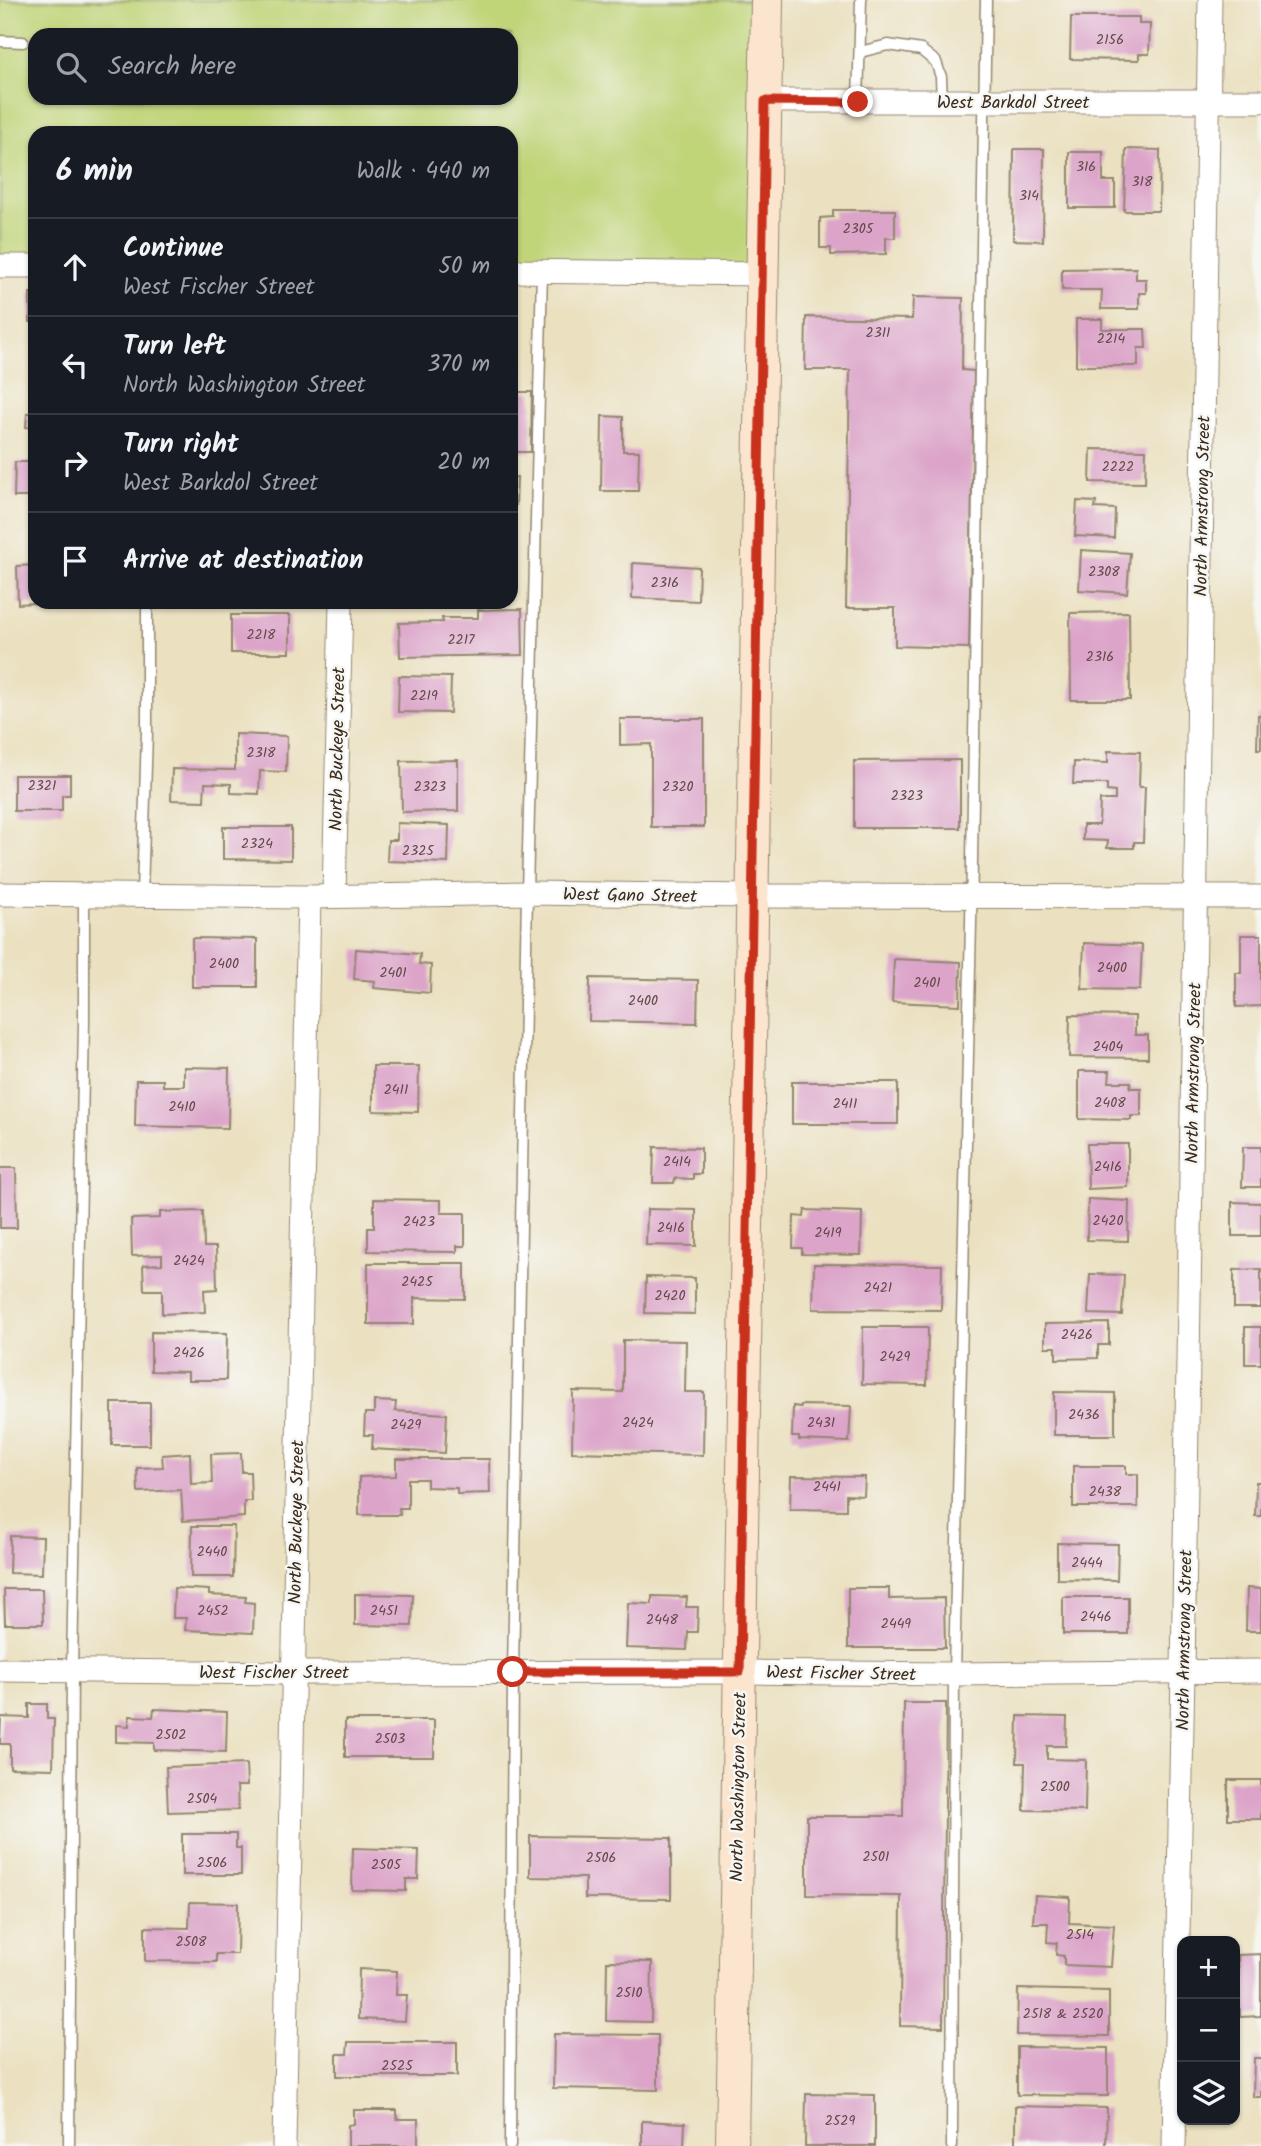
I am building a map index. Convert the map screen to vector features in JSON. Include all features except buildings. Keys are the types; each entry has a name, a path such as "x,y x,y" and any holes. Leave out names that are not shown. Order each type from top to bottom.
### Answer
{"main road":[{"name":"North Washington Street","path":"732,2146 767,0"}],"street":[{"name":"North Armstrong Street","path":"1174,2146 1210,0"},
{"name":"West Barkdol Street","path":"765,101 1261,101"},
{"path":"0,267 28,267"},
{"path":"518,271 762,274"},
{"name":"North Buckeye Street","path":"334,896 341,609"},
{"name":"West Gano Street","path":"0,894 309,897 527,894 1261,897"},
{"name":"North Buckeye Street","path":"284,2146 309,897"},
{"name":"West Fischer Street","path":"0,1670 954,1675 1261,1671"}],"lane":[{"path":"858,102 861,0"},
{"path":"952,2146 954,1675 972,895 986,0"},
{"path":"0,41 23,42"},
{"path":"860,52 888,45 921,50 936,62 941,77 942,102"},
{"path":"510,2146 513,1672 527,894 542,271"},
{"path":"142,894 147,732 147,609"},
{"path":"69,2146 72,1670 84,894"}],"green space":[{"path":"0,0 767,0 763,274 518,271 518,126 28,126 28,267 0,267"}],"route":[{"path":"513,1672 740,1672 765,101 858,102"}]}
